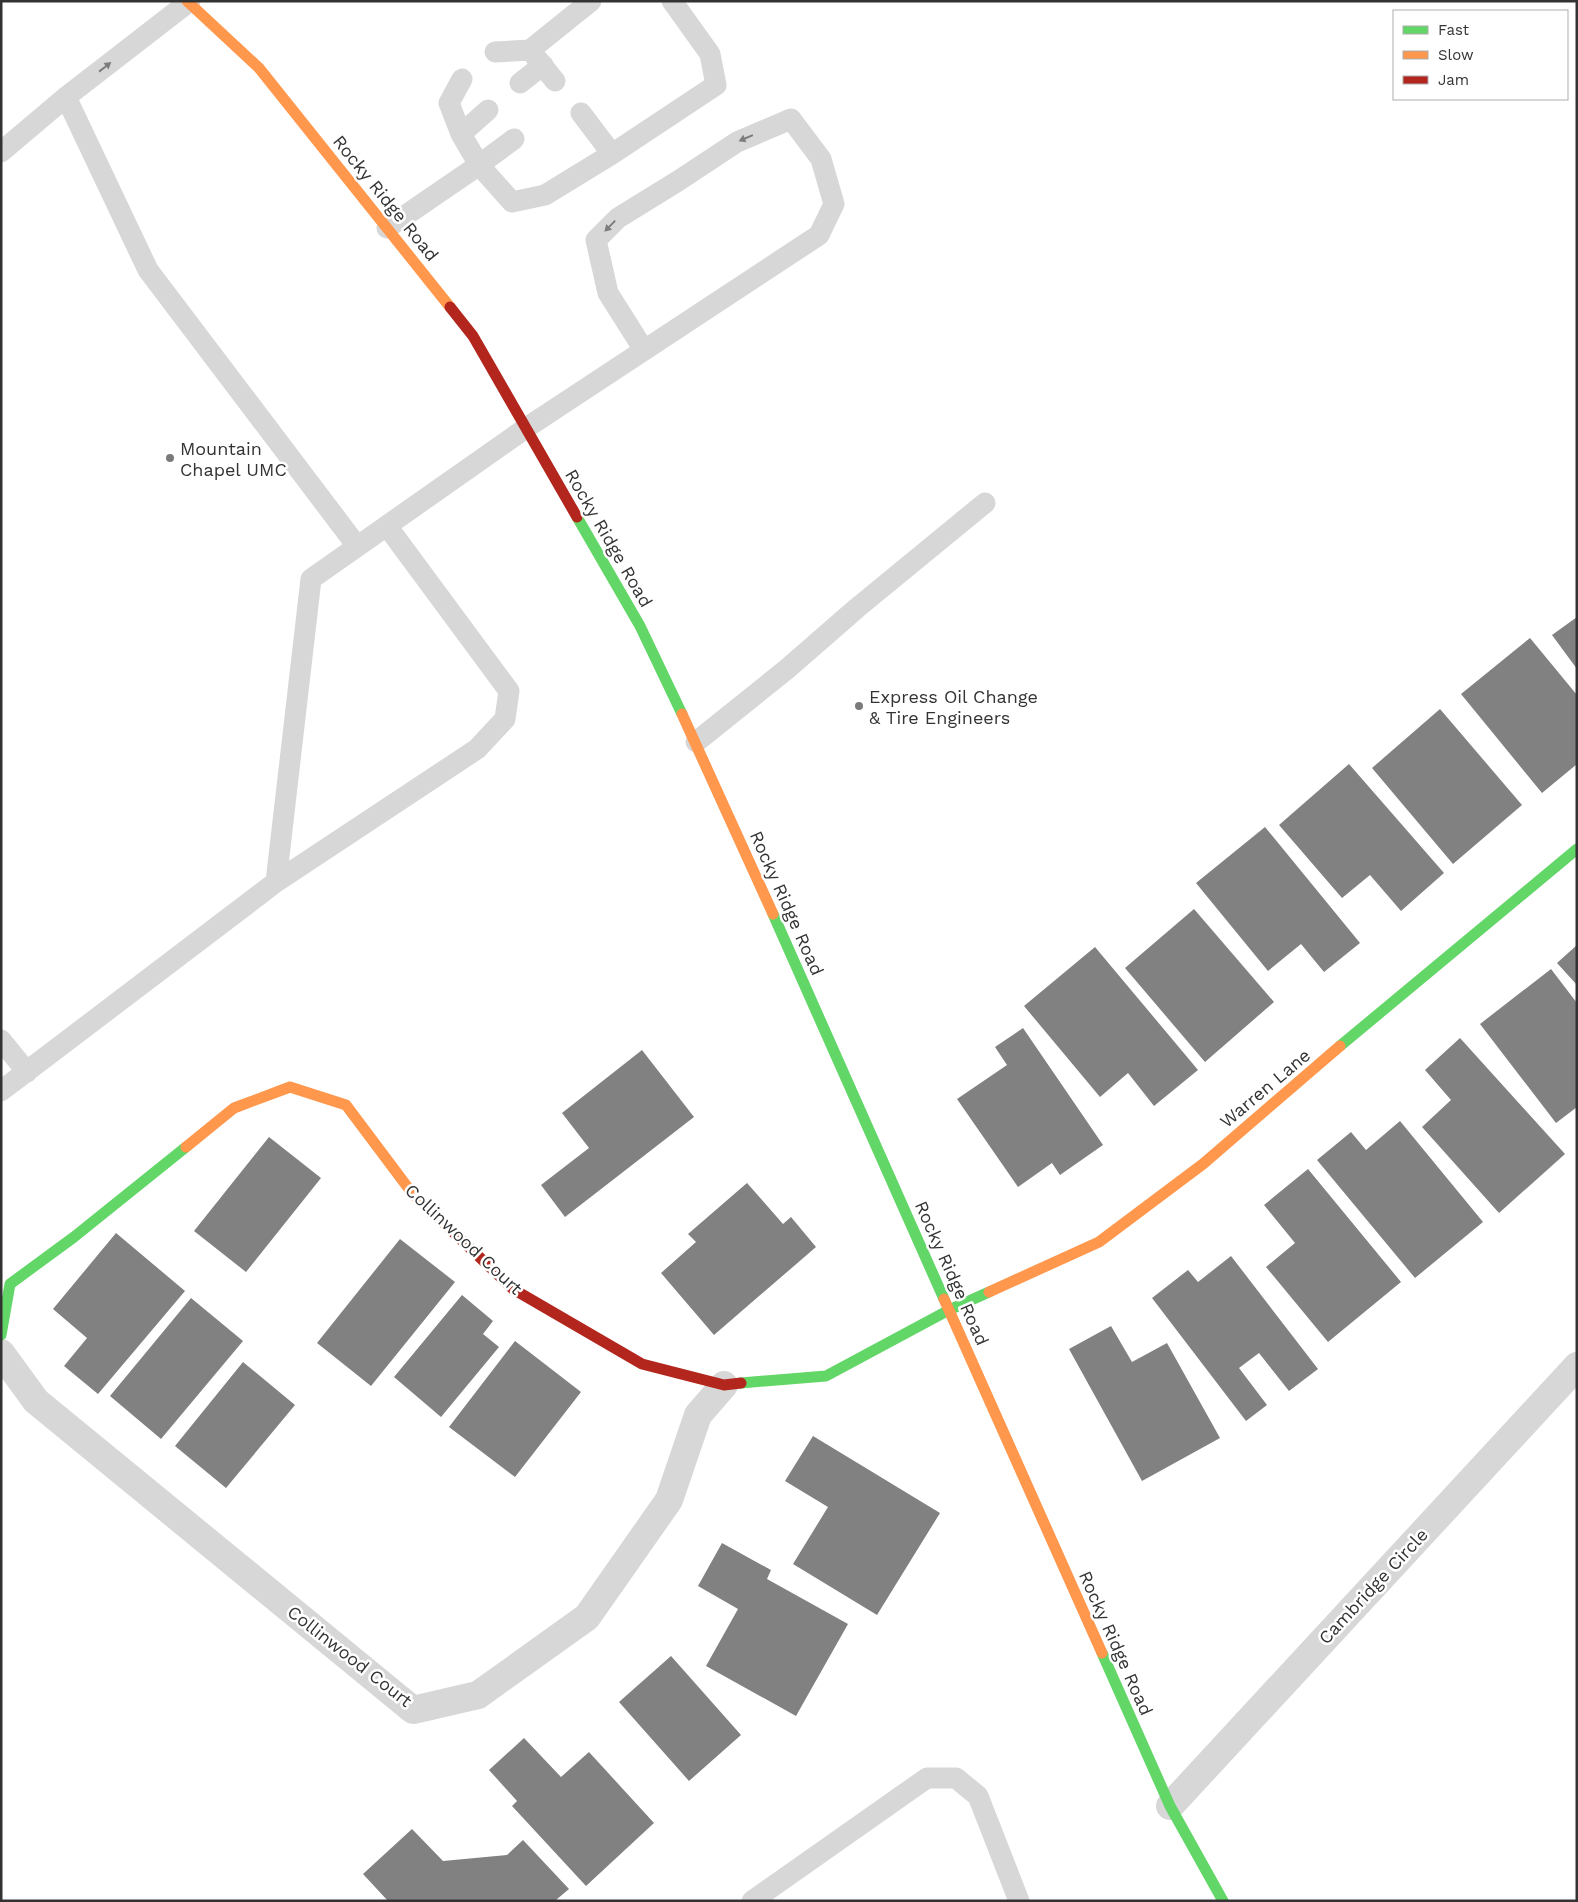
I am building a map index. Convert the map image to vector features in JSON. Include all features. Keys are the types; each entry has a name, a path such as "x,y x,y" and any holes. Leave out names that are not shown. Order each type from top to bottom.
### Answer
{"main road":[{"name":"Rocky Ridge Road","path":"188,2 259,68 473,336 640,626 696,742 1170,1806 1223,1901"},
{"name":"Warren Lane","path":"949,1310 1099,1242 1203,1164 1371,1020 1577,850"},
{"name":"Collinwood Court","path":"1,1335 10,1284 74,1237 234,1108 290,1088 346,1106 412,1193 513,1289 642,1364 724,1385 826,1376 949,1310"}],"street":[{"name":"Collinwood Court","path":"1,1353 36,1402 413,1710 478,1695 587,1617 670,1500 698,1415 724,1385"},
{"name":"Cambridge Circle","path":"1170,1806 1577,1366"}],"lane":[{"path":"520,83 543,65 590,1"},
{"path":"462,78 449,103 461,134 479,165 512,202 545,195 612,154 716,85 710,54 672,1"},
{"path":"1,152 66,97 188,2"},
{"path":"495,52 543,65"},
{"path":"66,97 148,270 358,546"},
{"path":"461,134 488,110"},
{"path":"581,113 612,154"},
{"path":"276,882 311,579 526,428 819,235 834,204 820,159 791,119 737,142 618,218 596,240 608,292 644,350"},
{"path":"387,228 514,140"},
{"path":"696,742 787,669 857,608 984,503"},
{"path":"1,1091 276,882 477,749 505,719 509,691 387,526"},
{"path":"1,1040 27,1072"},
{"path":"752,1901 927,1778 956,1778 978,1796 1019,1901"}],"building":[{"path":"1577,617 1577,669 1552,635"},
{"path":"1530,638 1577,695 1577,764 1542,793 1461,694"},
{"path":"1440,709 1522,805 1453,864 1372,768"},
{"path":"1349,764 1444,873 1401,911 1370,875 1342,898 1279,825"},
{"path":"1265,827 1360,943 1324,972 1301,944 1268,971 1196,883"},
{"path":"1194,909 1274,1002 1205,1062 1125,968"},
{"path":"1577,945 1577,985 1557,963"},
{"path":"1095,947 1198,1070 1154,1106 1128,1073 1100,1097 1024,1006"},
{"path":"1551,969 1577,1003 1577,1107 1556,1123 1480,1024"},
{"path":"1023,1028 1103,1145 1060,1175 1052,1163 1018,1187 957,1099 1007,1065 995,1047"},
{"path":"1460,1038 1565,1154 1499,1213 1422,1127 1451,1100 1425,1070"},
{"path":"642,1050 694,1117 565,1217 541,1185 589,1148 562,1113"},
{"path":"1400,1121 1483,1222 1415,1278 1317,1160 1351,1132 1366,1150"},
{"path":"269,1137 321,1178 246,1272 194,1231"},
{"path":"1308,1169 1401,1282 1328,1342 1266,1267 1295,1243 1264,1205"},
{"path":"747,1183 783,1224 791,1217 816,1247 714,1335 661,1273 696,1242 688,1234"},
{"path":"116,1233 185,1291 98,1394 64,1366 87,1338 53,1309"},
{"path":"400,1239 455,1282 371,1386 317,1343"},
{"path":"1231,1256 1318,1369 1289,1391 1259,1353 1239,1368 1267,1405 1246,1421 1152,1298 1188,1270 1198,1282"},
{"path":"462,1295 493,1321 483,1334 499,1347 441,1417 394,1377"},
{"path":"191,1298 243,1341 161,1439 110,1396"},
{"path":"1111,1326 1132,1362 1167,1343 1220,1438 1142,1481 1069,1349"},
{"path":"515,1341 581,1392 515,1477 449,1427"},
{"path":"243,1362 295,1405 226,1488 175,1446"},
{"path":"813,1436 940,1513 877,1615 793,1564 828,1507 785,1481"},
{"path":"722,1543 771,1570 767,1579 848,1624 796,1716 706,1666 738,1609 698,1586"},
{"path":"671,1656 741,1735 689,1781 619,1702"},
{"path":"524,1738 561,1777 589,1752 654,1823 586,1886 512,1806 517,1801 489,1770"},
{"path":"412,1829 443,1861 507,1855 523,1840 569,1889 557,1901 388,1901 363,1874"}],"traffic: fast":[{"path":"577,517 640,626 682,714"},
{"path":"1340,1046 1577,849"},
{"path":"773,914 944,1299"},
{"path":"1,1335 10,1284 74,1237 186,1147"},
{"path":"741,1383 826,1376 949,1310 989,1292"},
{"path":"1102,1653 1170,1806 1223,1901"}],"traffic: slow":[{"path":"187,1 259,68 450,307"},
{"path":"682,714 773,914"},
{"path":"989,1292 1099,1242 1203,1164 1340,1046"},
{"path":"186,1147 234,1108 290,1087 346,1105 412,1193 452,1231"},
{"path":"944,1299 1102,1653"}],"traffic: jam":[{"path":"450,307 473,336 577,517"},
{"path":"452,1231 513,1289 642,1364 724,1385 741,1383"}],"place":[{"name":"Mountain Chapel UMC","path":"170,458"},
{"name":"Express Oil Change & Tire Engineers","path":"859,706"}]}
